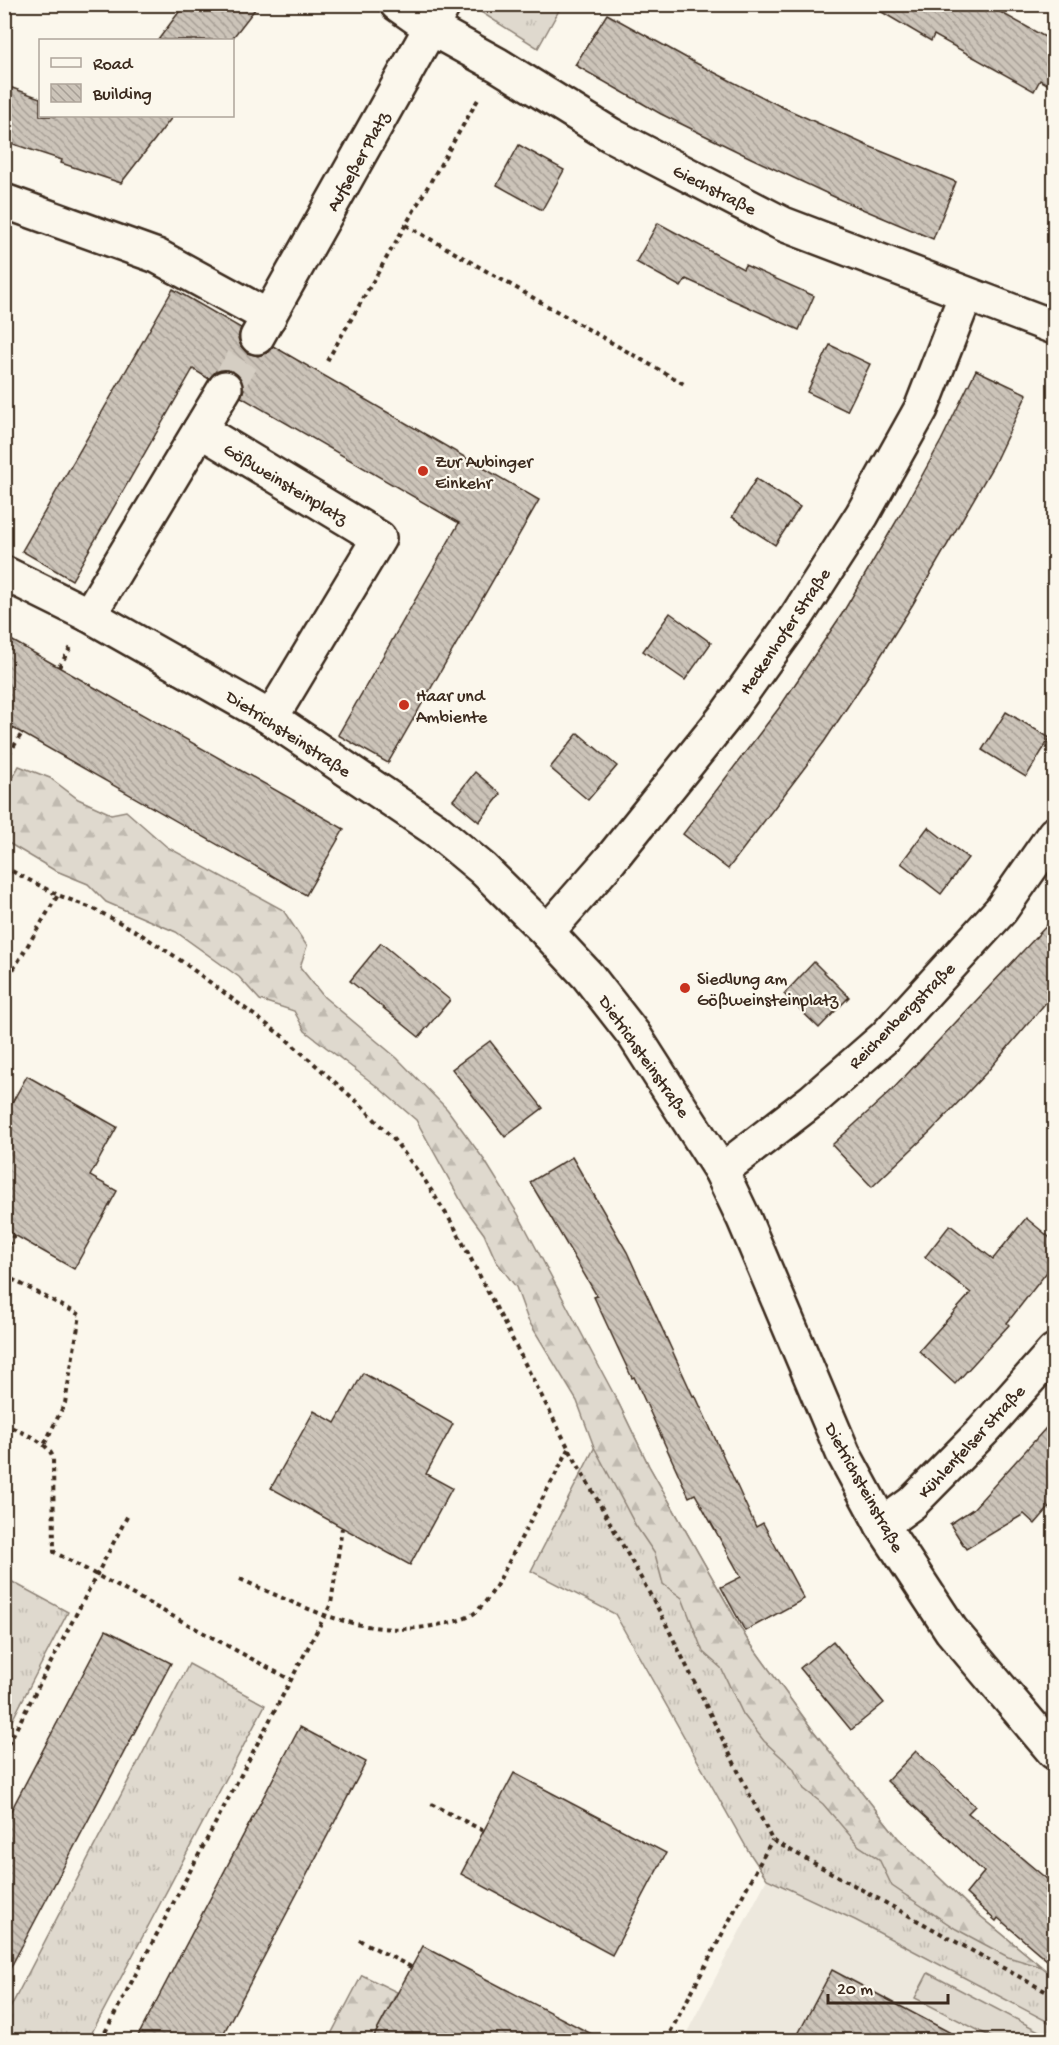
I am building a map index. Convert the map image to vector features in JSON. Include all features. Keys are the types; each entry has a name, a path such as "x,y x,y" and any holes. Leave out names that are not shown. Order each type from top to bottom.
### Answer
{"street":[{"name":"Giechstraße","path":"397,4 438,16 498,64 611,135 783,224 1054,327"},
{"name":"Aufseßer Platz","path":"4,201 157,256 263,327 438,16"},
{"name":"Heckenhofer Straße","path":"547,932 611,859 724,718 797,616 862,514 921,409 966,294"},
{"path":"89,615 225,388"},
{"name":"Gößweinsteinplatz","path":"200,430 378,538 271,718"},
{"name":"Dietrichsteinstraße","path":"4,573 89,615 271,718 435,830 483,869 588,976 634,1035 721,1171 744,1219 843,1454 882,1525 951,1630 1054,1752"},
{"name":"Reichenbergstraße","path":"721,1171 813,1100 885,1037 1001,910 1054,834"},
{"name":"Kühlenfelser Straße","path":"882,1525 912,1503 983,1431 1054,1351"}],"path":[{"path":"327,361 498,64"},
{"path":"405,225 684,384"},
{"path":"59,667 68,652"},
{"path":"4,762 22,734"},
{"path":"4,867 58,895 104,914 176,957 285,1038 363,1107 394,1140 455,1228 569,1449 661,1614 772,1840 1054,1996"},
{"path":"4,985 58,895"},
{"path":"4,1254 14,1235"},
{"path":"4,1275 80,1315 65,1403 44,1445"},
{"path":"4,1424 44,1445 53,1456 54,1552 291,1680"},
{"path":"240,1579 343,1622 402,1629 453,1622 474,1613 493,1592 569,1449"},
{"path":"4,1752 128,1515"},
{"path":"101,2040 331,1604 342,1528"},
{"path":"431,1804 484,1831"},
{"path":"666,2040 772,1840"},
{"path":"359,1940 411,1967"}],"shaded area":[{"path":"767,1879 855,1920 1054,2025 1054,2040 683,2040"}],"green space":[{"path":"478,4 562,5 538,48 476,9"},
{"path":"19,766 50,778 78,799 111,814 126,811 167,847 283,910 307,946 300,967 324,997 397,1058 447,1109 485,1161 518,1214 618,1402 649,1466 747,1639 812,1729 898,1838 973,1910 1042,1967 1008,1957 956,1929 892,1886 879,1859 859,1846 823,1804 804,1789 793,1768 764,1741 743,1714 721,1668 703,1652 682,1598 663,1584 655,1554 636,1526 594,1447 577,1401 528,1320 516,1287 496,1261 484,1234 465,1208 416,1120 379,1088 305,1031 294,1011 260,1000 239,977 176,932 106,902 88,884 54,870 5,841 5,790"},
{"path":"618,1402 649,1466 747,1639 812,1729 898,1838 973,1910 1054,1977 1054,2025 855,1920 767,1879 749,1852 615,1614 531,1571"},
{"path":"5,1578 68,1612 5,1734"},
{"path":"189,1664 265,1705 88,2040 5,2040 5,2018"},
{"path":"928,1973 1054,2040 997,2040 915,1998"},
{"path":"362,1975 397,1992 372,2040 328,2040"}],"building":[{"path":"185,4 259,4 232,39 159,39"},
{"path":"868,4 986,4 1054,42 1054,88 1040,80 1034,91 934,35 931,41"},
{"path":"607,14 778,105 956,182 933,239 751,158 661,114 575,65"},
{"path":"4,85 39,98 39,117 172,117 121,183 4,141"},
{"path":"519,145 564,170 542,210 497,185"},
{"path":"658,223 743,269 745,265 814,296 799,330 686,279 681,287 636,262"},
{"path":"173,289 241,328 238,338 247,353 258,356 267,353 273,346 539,500 388,763 338,735 459,523 241,397 244,389 242,379 234,372 225,369 216,371 209,379 193,369 72,580 22,551"},
{"path":"830,345 870,364 847,411 807,392"},
{"path":"976,370 1027,394 993,466 870,673 824,742 728,869 683,834 779,708 842,614 941,441"},
{"path":"756,479 800,507 775,545 732,517"},
{"path":"670,613 711,643 685,680 643,651"},
{"path":"4,636 344,829 306,895 4,723"},
{"path":"1006,712 1050,738 1026,777 982,750"},
{"path":"578,733 617,766 588,800 550,768"},
{"path":"475,772 501,794 479,822 453,800"},
{"path":"928,827 968,858 941,894 901,863"},
{"path":"1054,918 1054,993 987,1072 932,1130 872,1187 832,1145 892,1090"},
{"path":"381,943 450,1000 419,1037 350,981"},
{"path":"814,962 849,997 819,1028 784,994"},
{"path":"490,1041 543,1108 505,1137 452,1069"},
{"path":"27,1076 117,1127 90,1176 117,1191 74,1269 4,1229 4,1117"},
{"path":"572,1157 627,1252 756,1527 763,1523 804,1599 745,1631 721,1587 741,1577 695,1494 689,1497 634,1377 632,1378 594,1297 597,1296 530,1182"},
{"path":"1026,1218 1054,1241 1054,1263 1007,1323 1009,1325 955,1384 919,1351 971,1293 925,1257 950,1225 993,1259"},
{"path":"363,1373 453,1424 426,1474 452,1488 410,1565 271,1488 314,1411 335,1423"},
{"path":"1054,1419 1054,1502 1035,1524 1024,1514 966,1549 950,1524 973,1509"},
{"path":"106,1630 171,1663 4,1980 4,1824"},
{"path":"833,1641 884,1703 851,1730 800,1668"},
{"path":"300,1727 366,1762 267,1951 220,2040 136,2040"},
{"path":"916,1751 975,1806 968,1813 1054,1885 1054,1966 998,1918 996,1921 966,1894 984,1872 887,1781"},
{"path":"514,1773 666,1853 612,1955 461,1874"},
{"path":"423,1946 603,2040 372,2040"},
{"path":"832,1970 964,2040 795,2040"}],"tunnel":[{"path":"225,388 257,337"}],"place":[{"name":"Zur Aubinger Einkehr","path":"423,471"},
{"name":"Haar und Ambiente","path":"404,705"},
{"name":"Siedlung am Gößweinsteinplatz","path":"685,988"}]}
